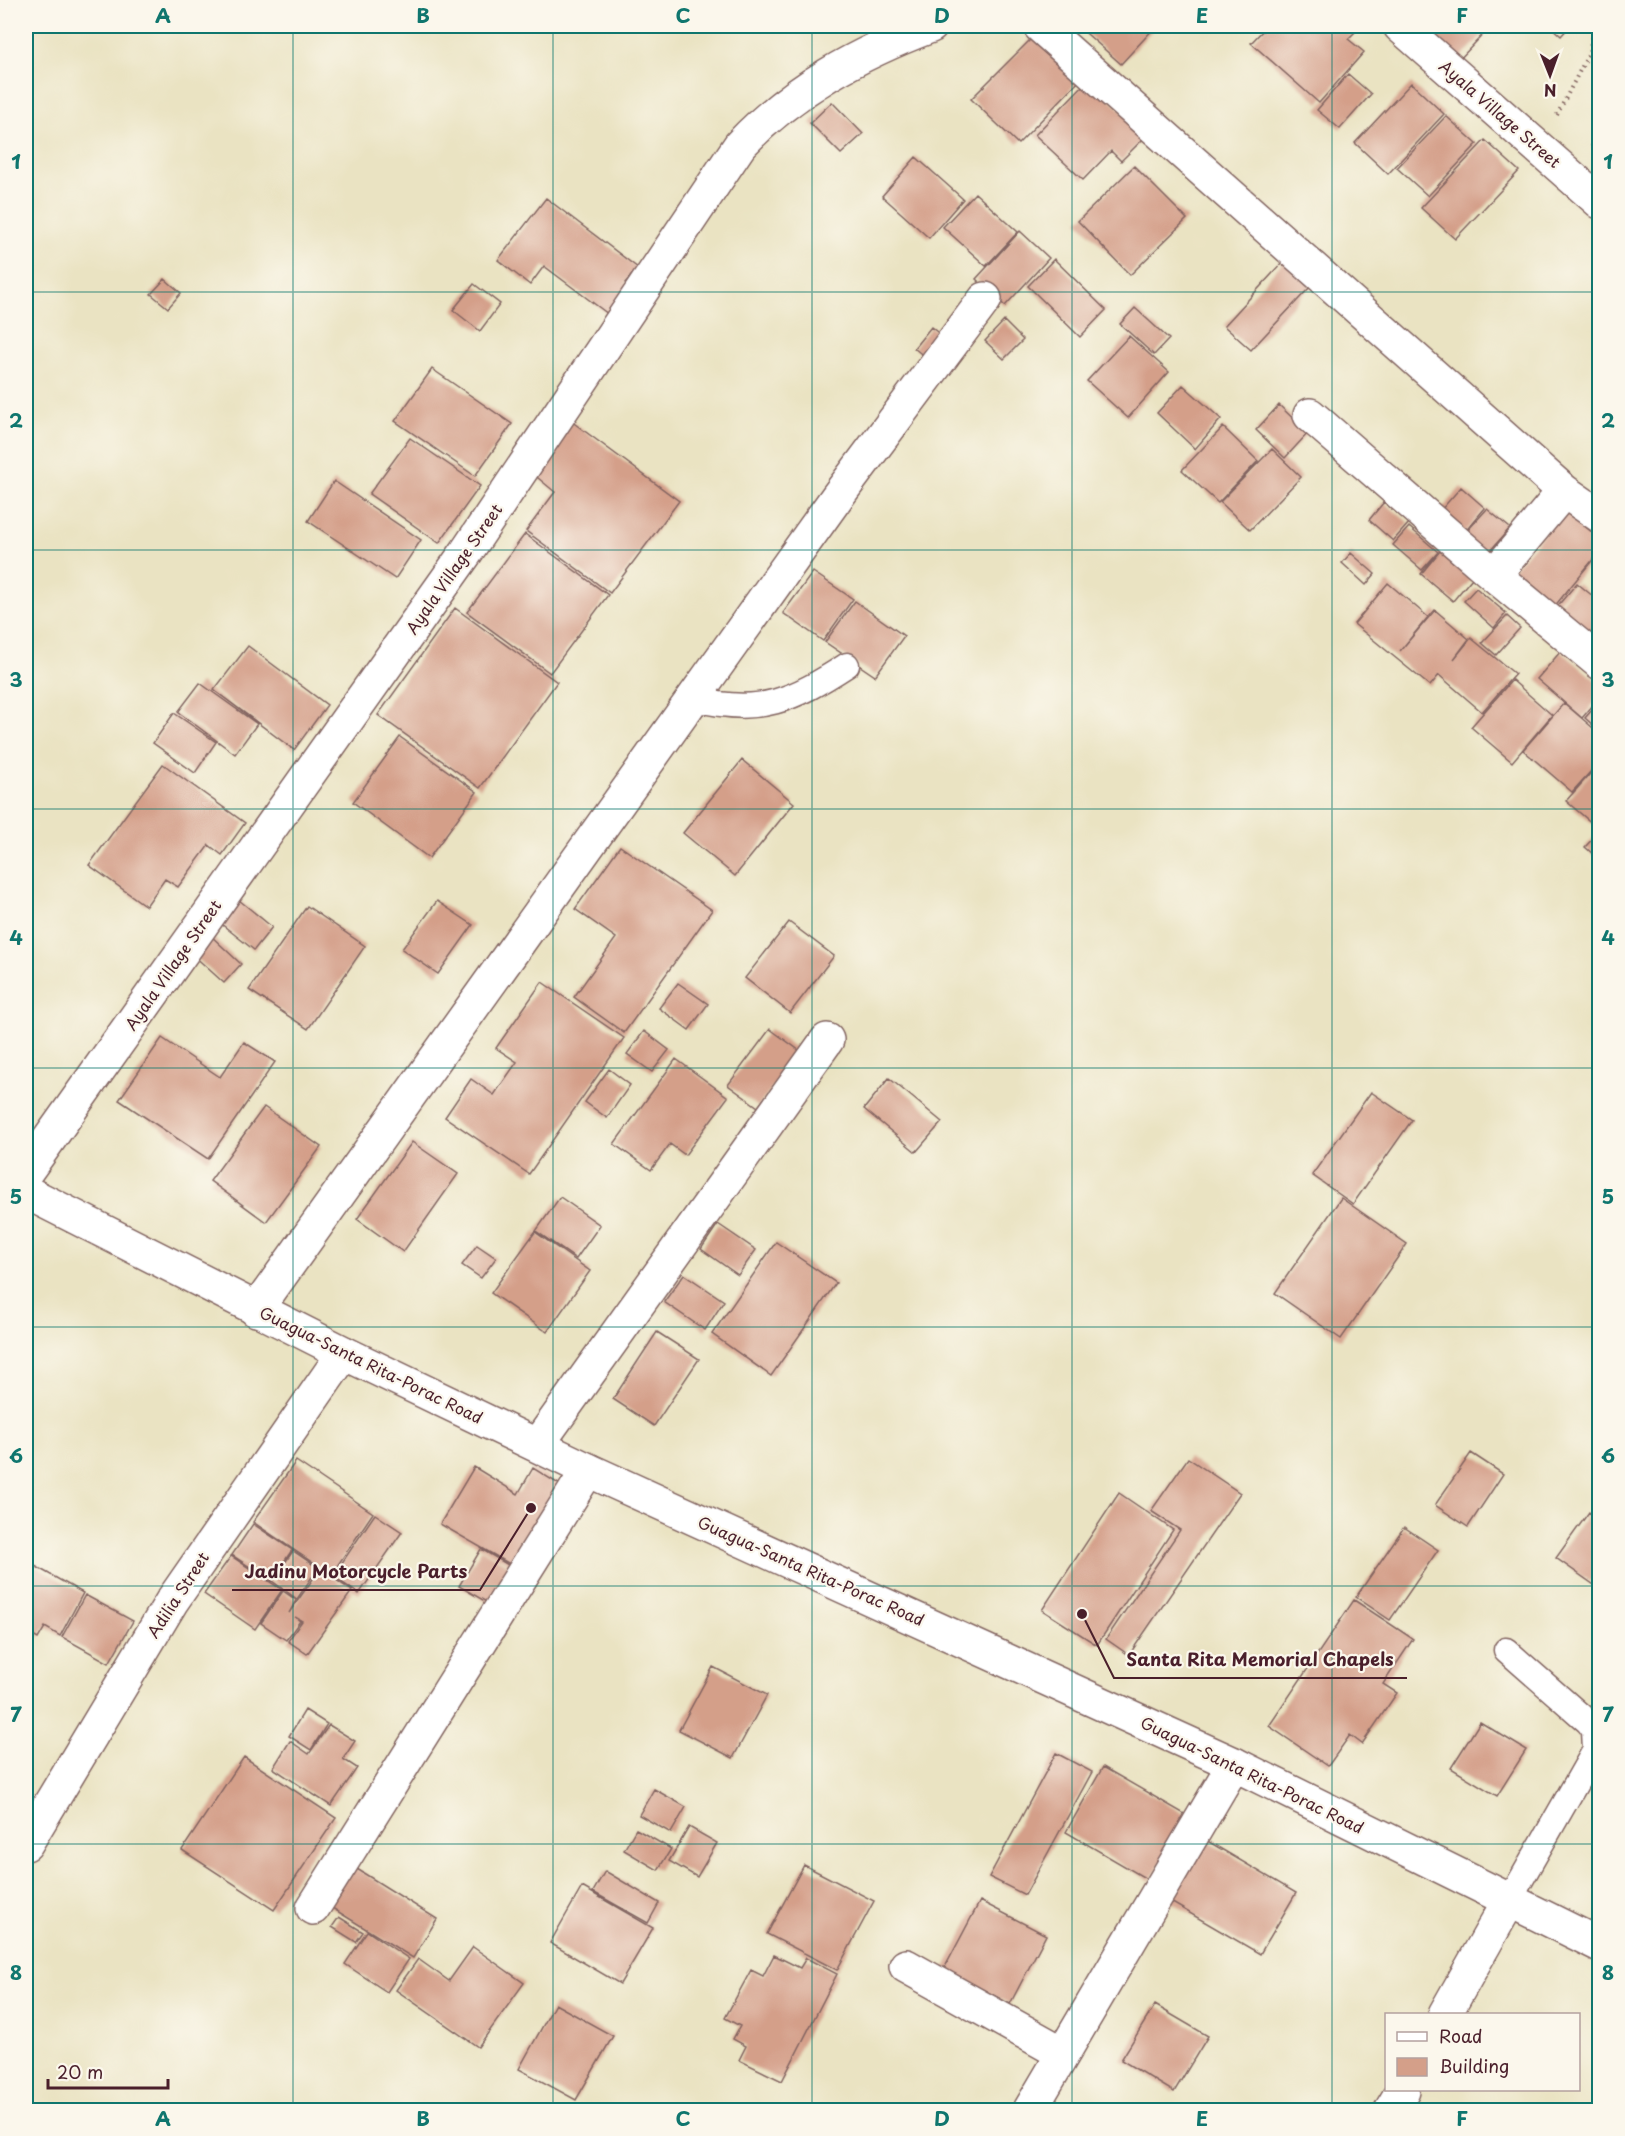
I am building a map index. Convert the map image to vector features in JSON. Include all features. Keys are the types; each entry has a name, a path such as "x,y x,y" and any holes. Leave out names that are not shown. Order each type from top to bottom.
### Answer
{"street":[{"name":"Ayala Village Street","path":"26,1172 465,554 740,145 767,116 859,55 883,33 931,26"},
{"path":"1040,26 1564,491 1599,516"},
{"name":"Ayala Village Street","path":"1400,26 1599,202"},
{"path":"256,1310 695,699 837,497 985,299"},
{"path":"1310,415 1599,663"},
{"path":"1494,575 1564,491"},
{"path":"538,1444 827,1040"},
{"name":"Guagua-Santa Rita-Porac Road","path":"26,1192 256,1310 588,1470 1234,1764 1509,1901 1598,1941"},
{"name":"Adilia Street","path":"26,1844 172,1601 344,1353"},
{"path":"313,1908 588,1470"},
{"path":"1030,2110 1234,1764"},
{"path":"1446,2013 1509,1901"},
{"path":"906,1966 1062,2053"},
{"path":"1391,2110 1402,2091"}],"lane":[{"path":"695,699 726,707 758,706 783,700 847,665"},
{"path":"1506,1650 1588,1722 1596,1740 1595,1750 1509,1901"}],"path":[{"path":"1537,146 1563,106 1589,52 1594,26"}],"building":[{"path":"1078,26 1156,26 1121,64"},
{"path":"1267,26 1361,26 1348,39 1364,52 1319,103 1251,43"},
{"path":"1416,26 1491,26 1457,62"},
{"path":"1550,26 1570,26 1561,36"},
{"path":"1036,34 1082,78 1018,144 971,99"},
{"path":"1348,74 1371,94 1340,129 1317,110"},
{"path":"1089,79 1147,135 1121,161 1111,151 1083,180 1035,135"},
{"path":"1411,83 1444,114 1388,174 1355,143"},
{"path":"832,102 863,134 841,154 810,123"},
{"path":"1446,116 1477,144 1428,196 1397,168"},
{"path":"1485,140 1519,171 1455,239 1421,208"},
{"path":"916,157 963,199 929,238 882,196"},
{"path":"1134,166 1187,219 1130,275 1078,221"},
{"path":"975,193 1018,232 986,266 943,227"},
{"path":"546,198 638,268 625,283 633,289 612,317 544,266 530,285 498,260"},
{"path":"1020,231 1049,258 1005,306 976,279"},
{"path":"1054,259 1106,310 1080,337 1028,286"},
{"path":"1284,261 1311,286 1251,350 1224,326"},
{"path":"165,279 181,293 168,308 151,294"},
{"path":"474,284 500,304 480,331 453,310"},
{"path":"1135,308 1169,339 1154,355 1120,324"},
{"path":"1004,321 1023,340 1004,359 985,341"},
{"path":"931,327 948,341 931,362 914,348"},
{"path":"1129,336 1169,372 1128,418 1087,381"},
{"path":"432,369 512,424 475,476 395,421"},
{"path":"1183,385 1221,419 1195,449 1157,413"},
{"path":"1279,405 1308,433 1285,458 1256,430"},
{"path":"571,421 679,501 610,593 526,531 555,492 532,473"},
{"path":"1223,427 1258,461 1218,503 1182,470"},
{"path":"410,438 480,486 439,543 369,494"},
{"path":"1272,449 1301,477 1250,530 1220,502"},
{"path":"334,481 421,540 395,579 308,521"},
{"path":"1461,487 1485,508 1459,539 1434,518"},
{"path":"1384,502 1409,523 1393,541 1369,520"},
{"path":"1487,509 1510,528 1482,560 1459,540"},
{"path":"1564,509 1600,539 1600,551 1549,613 1507,577"},
{"path":"1409,527 1438,552 1422,570 1393,545"},
{"path":"525,534 608,595 550,673 467,612"},
{"path":"1440,551 1472,578 1453,601 1421,574"},
{"path":"1351,553 1375,574 1366,585 1342,563"},
{"path":"813,572 853,599 823,641 783,613"},
{"path":"1388,583 1428,617 1400,651 1435,610 1469,639 1454,659 1471,638 1515,674 1482,712 1439,675 1430,686 1354,624"},
{"path":"1577,583 1600,602 1600,623 1588,637 1555,609"},
{"path":"1476,588 1506,613 1494,628 1464,601"},
{"path":"855,601 904,636 875,676 825,642"},
{"path":"455,608 557,682 480,788 378,715"},
{"path":"1507,616 1520,628 1496,655 1482,643"},
{"path":"1600,625 1600,642 1591,635"},
{"path":"248,646 327,705 294,750 214,690"},
{"path":"1561,651 1600,684 1600,697 1582,718 1537,679"},
{"path":"1512,680 1552,715 1512,762 1471,727"},
{"path":"200,683 257,724 235,754 178,712"},
{"path":"1600,701 1600,731 1585,718"},
{"path":"1564,703 1600,734 1600,761 1572,792 1523,750"},
{"path":"174,713 216,742 195,773 153,743"},
{"path":"400,737 477,792 429,858 353,802"},
{"path":"742,760 794,803 735,876 683,833"},
{"path":"163,764 245,823 222,855 209,845 178,887 165,879 146,906 89,865"},
{"path":"1597,766 1600,768 1600,830 1566,801"},
{"path":"1600,831 1600,860 1585,847"},
{"path":"620,846 712,910 624,1033 574,997 616,938 575,909"},
{"path":"239,900 272,927 254,950 220,923"},
{"path":"437,901 473,925 438,974 402,949"},
{"path":"307,906 365,946 308,1029 249,990"},
{"path":"789,922 834,956 790,1013 745,978"},
{"path":"209,934 241,964 224,983 191,953"},
{"path":"542,982 624,1038 529,1174 445,1117 471,1079 494,1095 517,1062 496,1048"},
{"path":"678,983 708,1004 689,1030 659,1008"},
{"path":"770,1029 800,1051 758,1107 728,1085"},
{"path":"644,1031 669,1050 652,1072 627,1054"},
{"path":"162,1038 220,1077 244,1042 275,1062 208,1159 119,1100"},
{"path":"676,1059 728,1097 685,1155 670,1144 651,1170 614,1144"},
{"path":"609,1069 630,1085 607,1118 585,1102"},
{"path":"889,1078 942,1122 916,1152 864,1109"},
{"path":"1371,1092 1412,1120 1353,1204 1312,1175"},
{"path":"264,1107 321,1147 266,1222 210,1181"},
{"path":"412,1142 458,1174 403,1252 357,1219"},
{"path":"560,1197 600,1225 576,1259 536,1231"},
{"path":"1341,1198 1407,1244 1341,1339 1275,1293"},
{"path":"718,1224 756,1250 738,1275 701,1249"},
{"path":"535,1232 590,1271 547,1332 491,1293"},
{"path":"776,1242 836,1283 771,1376 712,1334"},
{"path":"477,1245 496,1258 481,1278 462,1265"},
{"path":"684,1274 724,1301 705,1330 664,1302"},
{"path":"657,1332 699,1359 654,1426 613,1399"},
{"path":"1471,1453 1503,1474 1468,1527 1435,1505"},
{"path":"1188,1458 1240,1493 1129,1655 1106,1639 1180,1530 1151,1511"},
{"path":"296,1461 373,1513 331,1575 253,1522"},
{"path":"474,1467 518,1494 533,1468 562,1486 515,1567 440,1524"},
{"path":"1119,1493 1173,1530 1097,1645 1042,1610"},
{"path":"1589,1512 1600,1520 1600,1589 1556,1558"},
{"path":"375,1514 402,1532 359,1594 333,1576"},
{"path":"253,1524 292,1550 271,1581 232,1555"},
{"path":"1404,1527 1438,1550 1390,1620 1356,1597"},
{"path":"481,1549 510,1566 488,1603 459,1586"},
{"path":"293,1551 318,1568 297,1599 272,1581"},
{"path":"231,1556 282,1590 255,1629 204,1594"},
{"path":"26,1561 83,1593 60,1636 45,1627 38,1639 26,1632"},
{"path":"320,1569 352,1591 307,1654 288,1641 302,1621 295,1617 300,1621 286,1640 261,1623 283,1591 296,1600 289,1613"},
{"path":"85,1595 133,1621 109,1663 62,1637"},
{"path":"1354,1600 1413,1639 1383,1684 1397,1693 1362,1744 1350,1735 1328,1766 1269,1726"},
{"path":"713,1667 767,1695 733,1758 679,1730"},
{"path":"305,1710 327,1724 311,1750 289,1736"},
{"path":"1480,1722 1526,1750 1497,1796 1451,1768"},
{"path":"329,1725 355,1741 343,1759 357,1768 331,1806 273,1768 290,1741 309,1754"},
{"path":"1056,1753 1092,1772 1025,1895 989,1877"},
{"path":"244,1757 336,1818 274,1910 182,1850"},
{"path":"1103,1767 1188,1816 1150,1881 1066,1832"},
{"path":"654,1789 686,1807 671,1833 639,1815"},
{"path":"689,1827 717,1843 697,1877 669,1861"},
{"path":"636,1829 671,1849 658,1870 624,1850"},
{"path":"1199,1836 1296,1893 1260,1954 1162,1897"},
{"path":"349,1864 437,1919 413,1958 324,1903"},
{"path":"804,1865 874,1901 837,1970 767,1934"},
{"path":"605,1871 659,1903 648,1923 593,1892"},
{"path":"582,1887 653,1928 620,1984 550,1943"},
{"path":"980,1901 1046,1935 1010,2004 944,1969"},
{"path":"339,1917 363,1932 356,1942 332,1927"},
{"path":"367,1931 409,1959 387,1992 345,1964"},
{"path":"473,1947 524,1983 478,2047 396,1990 418,1959 449,1981"},
{"path":"774,1955 800,1968 806,1958 837,1974 782,2081 739,2060 746,2046 733,2039 740,2026 725,2018 751,1970 763,1976"},
{"path":"555,2004 613,2036 576,2100 519,2069"},
{"path":"1155,2005 1208,2036 1174,2092 1121,2060"}],"place":[{"name":"Jadinu Motorcycle Parts","path":"531,1508"},
{"name":"Santa Rita Memorial Chapels","path":"1082,1614"}]}
